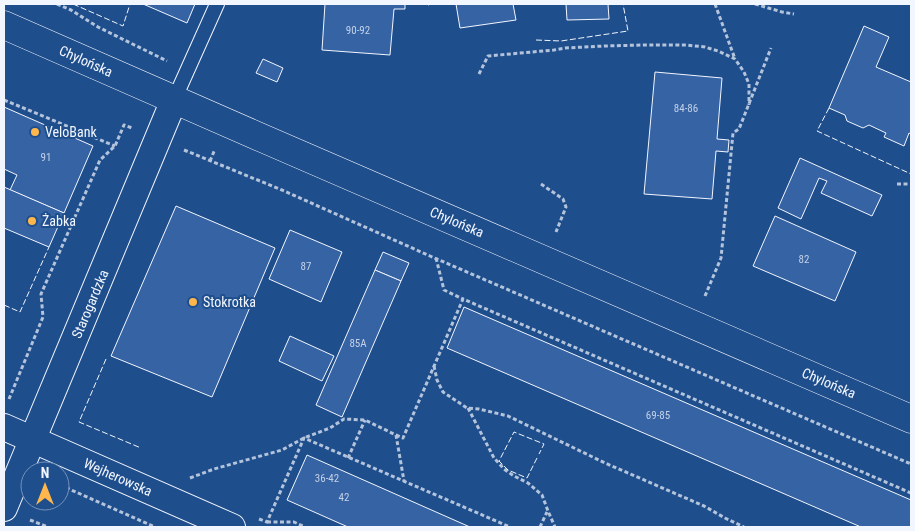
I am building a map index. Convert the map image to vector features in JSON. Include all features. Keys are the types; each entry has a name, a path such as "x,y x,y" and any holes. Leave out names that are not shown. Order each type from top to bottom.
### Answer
{"street":[{"name":"Chylońska","path":"4,25 911,419"},
{"name":"Starogardzka","path":"4,508 174,100"},
{"name":"Wejherowska","path":"4,427 243,522"}],"lane":[{"path":"174,100 217,4"}],"path":[{"path":"57,4 71,10 98,27 187,70"},
{"path":"714,4 735,59 744,72 749,84 749,105"},
{"path":"755,4 794,14"},
{"path":"479,74 488,56 565,48 686,45 705,47 735,59"},
{"path":"705,296 721,258 733,133 739,129 771,48"},
{"path":"4,100 115,146"},
{"path":"12,390 43,317 41,294 100,160 115,146 124,125 282,190 911,464"},
{"path":"541,184 563,198 566,207 556,232"},
{"path":"897,184 911,184"},
{"path":"436,258 444,290 911,493"},
{"path":"187,479 214,469 282,450 304,438 330,428 344,419 365,420 403,438 463,299"},
{"path":"434,366 437,380 443,392 467,408 494,458 504,469 528,483 542,495 555,527"},
{"path":"467,408 508,416 605,463 704,506 744,527"},
{"path":"348,458 365,420"},
{"path":"396,434 404,482"},
{"path":"304,438 510,527"},
{"path":"267,522 304,438"},
{"path":"70,489 155,527"},
{"path":"540,527 548,511"},
{"path":"30,520 48,527"},
{"path":"243,522 294,522 305,527"}],"building":[{"path":"143,4 195,4 187,23"},
{"path":"325,4 405,4 405,9 394,9 390,55 322,50"},
{"path":"456,4 513,4 516,20 460,28"},
{"path":"566,4 608,4 609,19 567,20"},
{"path":"864,26 889,37 876,67 911,82 911,134 909,133 904,146 884,137 886,133 869,125 863,128 847,121 845,115 829,108"},
{"path":"263,59 283,68 277,82 256,73"},
{"path":"655,72 722,78 717,139 729,140 728,152 716,151 712,199 644,194"},
{"path":"4,107 93,146 64,213 10,190 17,175 4,169"},
{"path":"800,158 882,195 872,216 821,193 827,181 819,178 801,219 778,208"},
{"name":"Żabka","path":"4,187 64,213 49,247 4,228"},
{"name":"Stokrotka","path":"176,206 275,248 212,397 111,356"},
{"path":"775,216 856,252 835,301 753,266"},
{"path":"290,230 342,252 321,302 269,279"},
{"path":"383,252 409,263 401,281 375,270"},
{"path":"375,270 401,281 342,417 316,405"},
{"path":"464,307 911,500 911,527 861,527 447,348"},
{"path":"290,336 334,356 322,381 279,361"},
{"path":"307,455 470,527 348,527 287,500"}],"fence":[{"path":"73,4 123,26 130,4"},
{"path":"536,40 561,41 628,31 623,4"},
{"path":"829,108 817,131 911,174"},
{"path":"4,305 20,312 49,247"},
{"path":"106,359 79,422 141,448"},
{"path":"537,458 527,478 508,470 499,461 514,432 544,444 539,454"}],"place":[{"name":"VeloBank","path":"35,132"},
{"name":"Żabka","path":"32,221"},
{"name":"Stokrotka","path":"193,302"}]}
